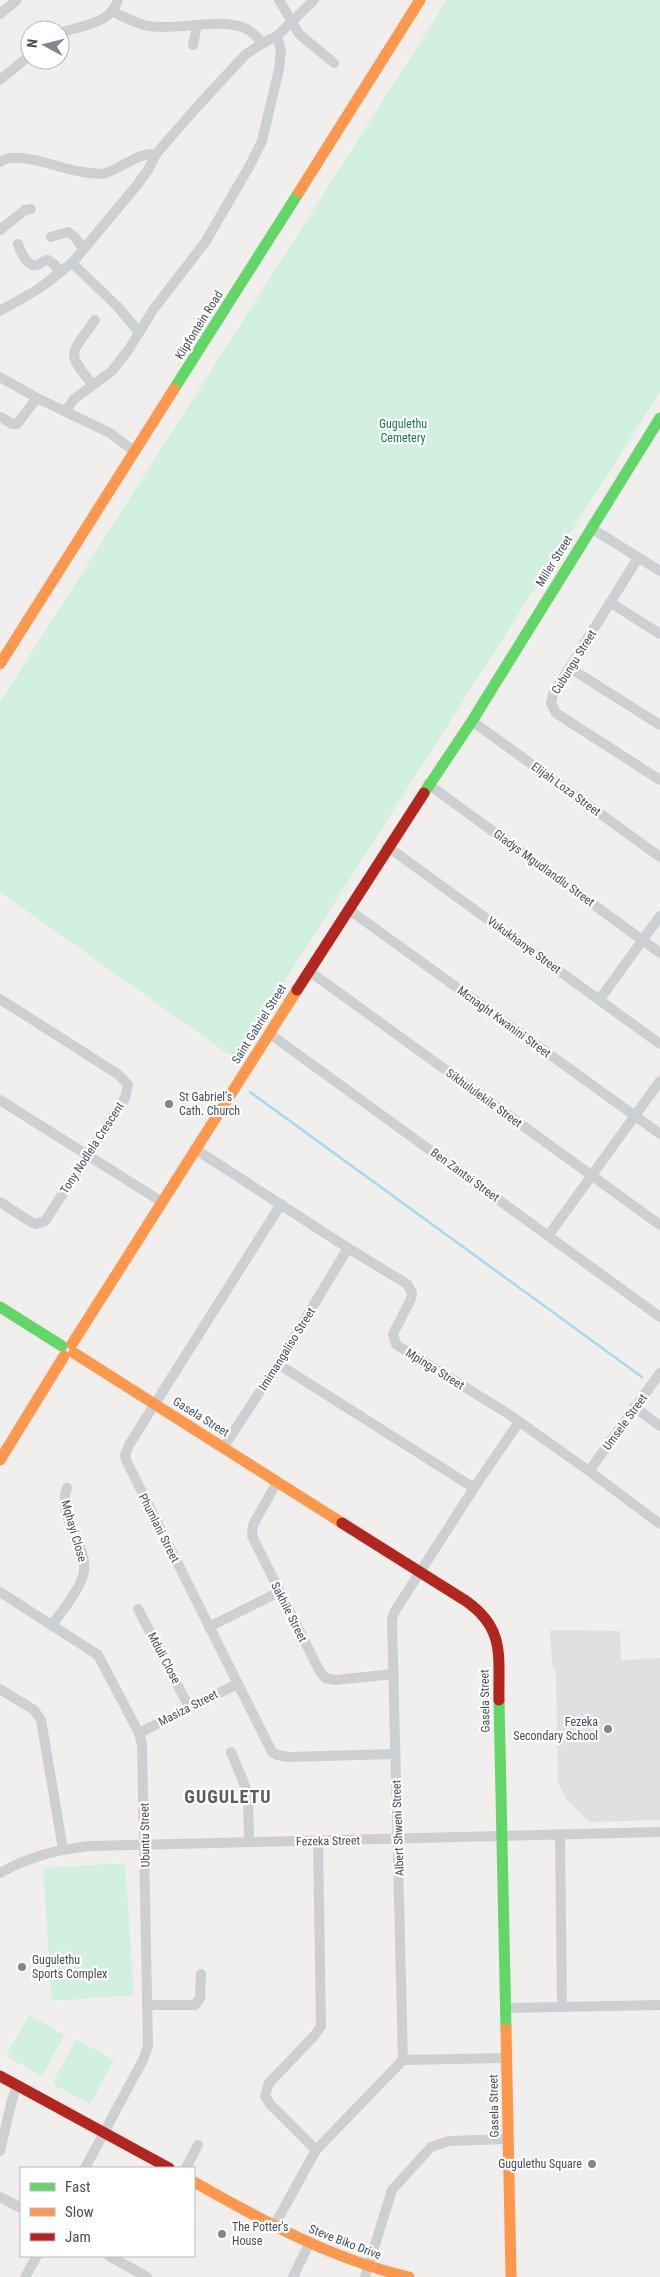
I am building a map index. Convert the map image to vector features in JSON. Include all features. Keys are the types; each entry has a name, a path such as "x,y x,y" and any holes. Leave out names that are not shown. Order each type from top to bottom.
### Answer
{"street":[{"path":"0,14 17,0"},
{"path":"70,30 97,22 114,12 118,0"},
{"path":"279,0 299,34 334,63"},
{"path":"0,311 28,296 72,263 137,185 148,170 156,154 245,55 278,36 314,0"},
{"name":"Klipfontein Road","path":"0,664 420,0"},
{"path":"114,12 137,23 149,26 197,25 243,27 263,43"},
{"path":"193,45 197,25"},
{"path":"65,412 74,399 112,371 160,300 206,241 257,151 262,141 279,68 281,51 278,36"},
{"path":"0,80 20,63"},
{"path":"0,162 8,158 26,159 82,172 102,174 134,158 156,154"},
{"path":"0,230 25,210 31,209"},
{"path":"51,237 68,232 75,237 83,249"},
{"path":"18,244 22,254 31,264 36,265 48,260 55,265 59,272"},
{"path":"72,263 117,306 139,332"},
{"path":"92,384 73,358 77,347 95,320"},
{"path":"0,377 37,398 110,433 134,451"},
{"path":"1,417 12,424 17,424 37,398"},
{"name":"Miller Street","path":"472,721 660,418"},
{"path":"591,528 660,571"},
{"name":"Cubungu Street","path":"638,558 612,603 551,697 551,706 554,711 660,780"},
{"path":"612,603 660,634"},
{"path":"570,668 660,725"},
{"name":"Saint Gabriel Street","path":"0,1460 388,846 472,721"},
{"name":"Elijah Loza Street","path":"472,721 660,857"},
{"name":"Gladys Mgudlandlu Street","path":"428,784 660,953"},
{"name":"Vukukhanye Street","path":"388,846 660,1044"},
{"name":"Mcnaght Kwanini Street","path":"348,909 660,1134"},
{"path":"600,999 660,916"},
{"name":"Sikhululekile Street","path":"309,971 660,1225"},
{"name":"Tony Nodlela Crescent","path":"0,999 120,1075 128,1085 125,1098 45,1221 36,1224 31,1222 0,1202"},
{"name":"Ben Zantsi Street","path":"270,1034 660,1317"},
{"path":"548,1236 660,1081"},
{"path":"0,1100 162,1202"},
{"name":"Mpinga Street","path":"195,1149 398,1278 410,1288 411,1299 394,1334 396,1344 400,1348 519,1422 660,1524"},
{"name":"Phumlani Street","path":"281,1204 126,1450 126,1460 267,1746 277,1755 288,1757 395,1754"},
{"name":"Imimangaliso Street","path":"223,1448 278,1364 348,1248"},
{"name":"Gasela Street","path":"0,1306 480,1611 492,1624 498,1640 511,2277"},
{"path":"278,1364 474,1488"},
{"name":"Umsele Street","path":"589,1471 659,1374"},
{"path":"634,1407 660,1426"},
{"name":"Albert Shweni Street","path":"403,2060 392,1619 400,1603 474,1488 519,1422"},
{"name":"Sakhile Street","path":"277,1482 255,1520 252,1531 255,1543 319,1670 325,1678 335,1680 394,1674"},
{"name":"Mqhayi Close","path":"52,1625 78,1586 84,1572 83,1554 64,1502 67,1488"},
{"name":"Ubuntu Street","path":"0,1592 98,1655 139,1733 144,1758 147,2052 86,2167"},
{"path":"208,1626 279,1592"},
{"name":"Mduli Close","path":"138,1609 189,1707"},
{"name":"Masiza Street","path":"139,1733 237,1684"},
{"path":"0,1689 34,1710 41,1720 63,1849"},
{"path":"231,1752 248,1793 249,1842"},
{"name":"Fezeka Street","path":"0,1873 24,1862 63,1849 90,1846 660,1832"},
{"path":"560,1834 562,2007"},
{"path":"316,2150 270,2104 265,2096 269,2083 315,2035 321,2026 318,1841"},
{"path":"147,2006 195,2004 200,1998 201,1974"},
{"path":"506,2008 660,2005"},
{"path":"274,2226 316,2150 403,2060 506,2058"},
{"path":"0,2076 167,2167"},
{"path":"0,2151 17,2085"},
{"path":"367,2272 392,2190 431,2147 449,2141 508,2140"},
{"path":"187,2167 198,2145"},
{"name":"Steve Biko Drive","path":"195,2183 274,2226 367,2272 409,2277"},
{"path":"0,2197 20,2207"},
{"path":"293,2277 309,2244"},
{"path":"25,2277 36,2257"},
{"path":"111,2257 147,2277"}],"shaded area":[{"name":"Fezeka Secondary School","path":"550,1630 620,1631 621,1660 660,1658 660,1820 589,1822 567,1800 558,1783 556,1675 552,1663"}],"green space":[{"name":"Gugulethu Cemetery","path":"447,0 660,0 660,392 235,1059 0,892 0,702"},
{"path":"125,1863 134,1995 52,2001 43,1868"},
{"path":"29,2015 64,2035 42,2076 6,2056"},
{"path":"76,2039 114,2060 90,2104 52,2084"}],"waterway":[{"path":"250,1092 642,1377"}],"traffic: fast":[{"path":"174,389 299,192"},
{"path":"424,793 472,721 660,418"},
{"path":"0,1307 62,1346"},
{"path":"499,1700 506,2029"}],"traffic: slow":[{"path":"299,192 420,0"},
{"path":"0,664 174,389"},
{"path":"72,1344 297,990"},
{"path":"74,1353 342,1523"},
{"path":"0,1460 64,1356"},
{"path":"506,2029 511,2277"},
{"path":"195,2183 246,2211 325,2249 352,2260 409,2277"}],"traffic: jam":[{"path":"297,990 424,793"},
{"path":"342,1523 466,1601 488,1622 494,1633 499,1657 499,1700"},
{"path":"0,2076 167,2167"}],"place":[{"name":"St Gabriel's Cath. Church","path":"169,1104"},
{"name":"Fezeka Secondary School","path":"608,1729"},
{"name":"Gugulethu Sports Complex","path":"22,1967"},
{"name":"Gugulethu Square","path":"592,2164"},
{"name":"The Potter's House","path":"222,2234"}],"district":[{"name":"GUGULETU","path":"228,1797"}]}
